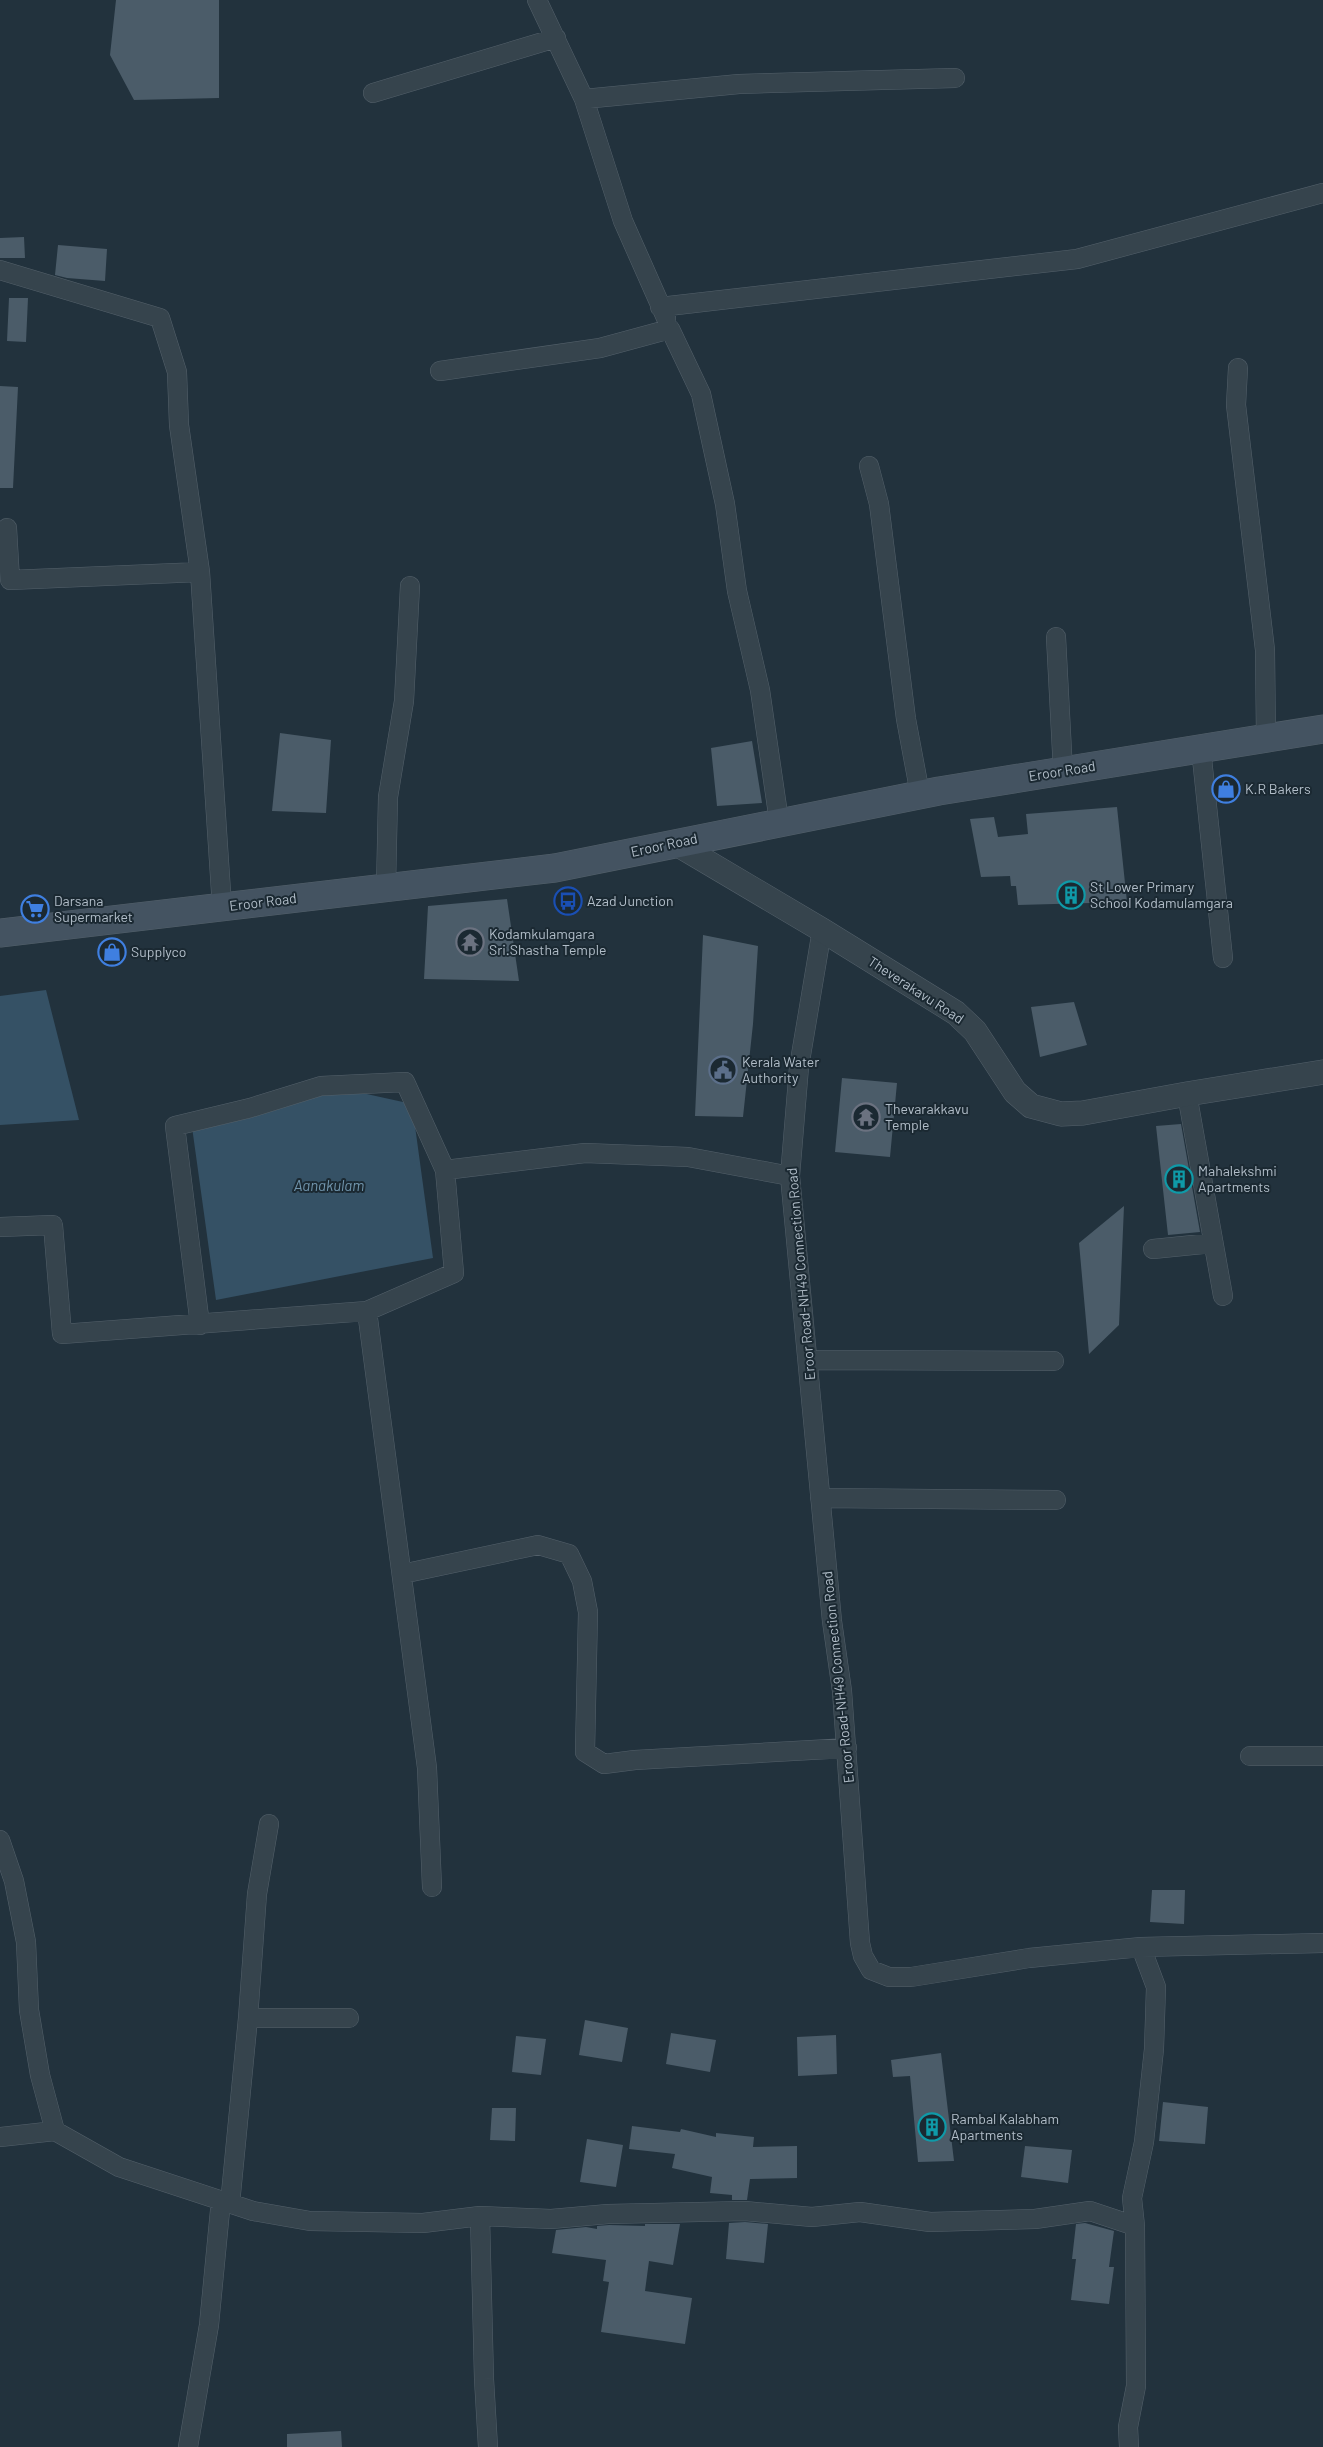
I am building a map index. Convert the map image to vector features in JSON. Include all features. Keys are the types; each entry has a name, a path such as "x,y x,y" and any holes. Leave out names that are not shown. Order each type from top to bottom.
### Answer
{"main road":[{"name":"Eroor Road","path":"0,933 555,868 779,821 920,794 1323,729"}],"street":[{"path":"537,0 584,99 623,221 660,307 701,394 726,504 737,590 760,690 779,821"},
{"path":"373,92 556,38"},
{"path":"584,99 739,84 954,78"},
{"path":"660,307 1077,259 1323,193"},
{"path":"0,270 160,318 177,372 180,424 200,572 222,907"},
{"path":"440,371 600,348 670,328"},
{"path":"1238,368 1236,405 1265,650 1266,738"},
{"path":"869,466 879,504 906,720 920,794"},
{"path":"6,528 10,580 200,572"},
{"path":"386,887 388,797 404,701 410,586"},
{"path":"1056,638 1062,771"},
{"path":"1200,749 1222,958"},
{"name":"Theverakavu Road","path":"675,843 822,930 956,1013 976,1031 1015,1092 1030,1106 1061,1114 1083,1114 1187,1094 1323,1072"},
{"name":"Eroor Road-NH49 Connection Road","path":"822,930 799,1068 790,1176 820,1498 846,1748 860,1943 863,1956 870,1970 888,1977 911,1977 1029,1958 1141,1947 1323,1943"},
{"path":"0,1227 53,1225 62,1334 200,1325 367,1311 454,1273 445,1170 405,1082 321,1086 250,1108 175,1126 200,1325"},
{"path":"1187,1094 1223,1296"},
{"path":"445,1170 585,1153 688,1157 790,1176"},
{"path":"1153,1249 1213,1243"},
{"path":"367,1311 427,1768 432,1887"},
{"path":"808,1360 1054,1361"},
{"path":"820,1498 1056,1500"},
{"path":"402,1574 538,1545 569,1554 582,1581 588,1612 584,1752 604,1764 635,1760 846,1748"},
{"path":"1250,1756 1323,1756"},
{"path":"188,2447 209,2326 226,2202 248,2018 257,1894 269,1824"},
{"path":"0,1840 14,1880 26,1942 31,2020 40,2075 55,2131"},
{"path":"1129,2447 1128,2427 1136,2386 1135,2226 1132,2198 1144,2142 1154,2049 1156,1987 1141,1947"},
{"path":"248,2018 349,2018"},
{"path":"0,2136 55,2131 119,2167 253,2211 310,2221 424,2223 480,2216 551,2219 608,2214 745,2211 812,2217 860,2212 930,2222 1035,2219 1090,2211 1135,2226"},
{"path":"480,2216 484,2379 488,2447"}],"water":[{"path":"46,990 79,1120 0,1125 0,996"},
{"name":"Aanakulam","path":"344,1089 412,1104 433,1258 216,1300 192,1127"}],"building":[{"path":"116,0 219,0 219,98 134,100 110,55"},
{"path":"24,237 25,258 0,258 0,238"},
{"path":"58,245 107,249 105,281 67,278 55,275"},
{"path":"9,298 28,298 26,342 7,341"},
{"path":"0,386 18,387 13,488 0,488"},
{"path":"280,733 331,740 326,813 272,811"},
{"path":"752,741 762,803 717,806 711,748"},
{"path":"1117,807 1127,902 1018,905 1016,886 1011,886 1010,876 981,877 970,819 994,817 998,837 1028,834 1026,814"},
{"name":"Kodamkulamgara Sri.Shastha Temple","path":"507,899 519,981 424,979 428,906"},
{"name":"Kerala Water Authority","path":"703,935 758,946 753,1024 743,1117 695,1116"},
{"path":"1074,1002 1087,1045 1040,1057 1031,1007"},
{"name":"Thevarakkavu Temple","path":"842,1078 897,1083 890,1157 835,1152"},
{"name":"Mahalekshmi Apartments","path":"1181,1124 1200,1232 1168,1235 1156,1126"},
{"path":"1124,1206 1119,1325 1089,1354 1079,1243"},
{"path":"1152,1890 1185,1890 1184,1924 1150,1922"},
{"path":"585,2020 628,2028 622,2062 579,2055"},
{"path":"671,2033 716,2040 710,2072 666,2064"},
{"path":"836,2035 837,2074 798,2076 797,2037"},
{"path":"516,2036 546,2039 541,2075 512,2072"},
{"name":"Rambal Kalabham Apartments","path":"941,2053 954,2161 918,2162 910,2076 893,2077 891,2060"},
{"path":"1163,2102 1208,2107 1205,2144 1159,2141"},
{"path":"492,2108 516,2108 515,2141 490,2140"},
{"path":"632,2126 680,2132 681,2129 716,2137 716,2133 754,2137 753,2147 797,2146 797,2178 750,2179 747,2200 732,2200 732,2195 710,2193 712,2177 672,2168 675,2154 629,2149"},
{"path":"587,2139 623,2145 616,2187 580,2182"},
{"path":"1025,2146 1072,2150 1068,2183 1021,2177"},
{"path":"729,2223 768,2224 764,2263 726,2259"},
{"path":"1085,2223 1114,2231 1109,2267 1114,2267 1109,2304 1071,2300 1076,2259 1072,2259 1076,2224"},
{"path":"645,2224 680,2224 673,2265 649,2261 645,2291 692,2298 685,2344 601,2332 609,2282 603,2281 606,2260 552,2253 556,2230 586,2227 597,2229 597,2226 609,2225 645,2226"},
{"path":"341,2431 342,2447 287,2447 287,2434"}],"place":[{"name":"K.R Bakers","path":"1226,789"},
{"name":"St Lower Primary School Kodamulamgara","path":"1071,895"},
{"name":"Azad Junction","path":"568,901"},
{"name":"Darsana Supermarket","path":"35,909"},
{"name":"Kodamkulamgara Sri.Shastha Temple","path":"470,942"},
{"name":"Supplyco","path":"112,952"},
{"name":"Kerala Water Authority","path":"723,1070"},
{"name":"Thevarakkavu Temple","path":"866,1117"},
{"name":"Mahalekshmi Apartments","path":"1179,1179"},
{"name":"Rambal Kalabham Apartments","path":"932,2127"}]}
